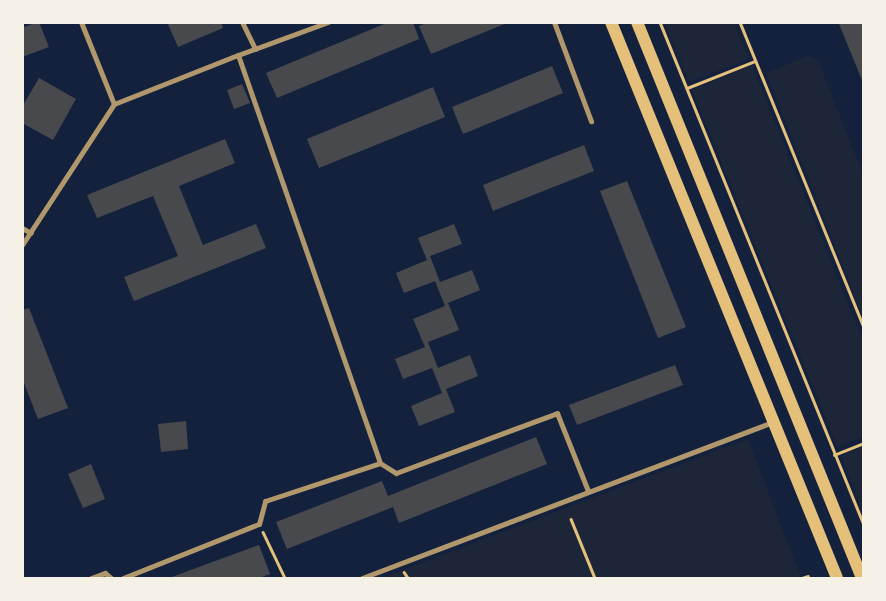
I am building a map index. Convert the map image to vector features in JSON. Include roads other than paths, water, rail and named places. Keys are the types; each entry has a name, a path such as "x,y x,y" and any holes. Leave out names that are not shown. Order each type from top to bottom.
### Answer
{"main road":[{"path":"610,22 838,578"},
{"path":"638,22 862,578"}],"street":[{"path":"82,22 114,104"},
{"path":"242,22 255,49"},
{"path":"22,245 114,104 328,22"},
{"path":"554,22 564,44 591,121"},
{"path":"238,55 380,463 396,473 557,413 588,491"},
{"path":"22,228 31,233"},
{"path":"362,578 773,422"},
{"path":"123,578 258,524 265,501 380,463"},
{"path":"91,578 105,573 111,578"}]}
